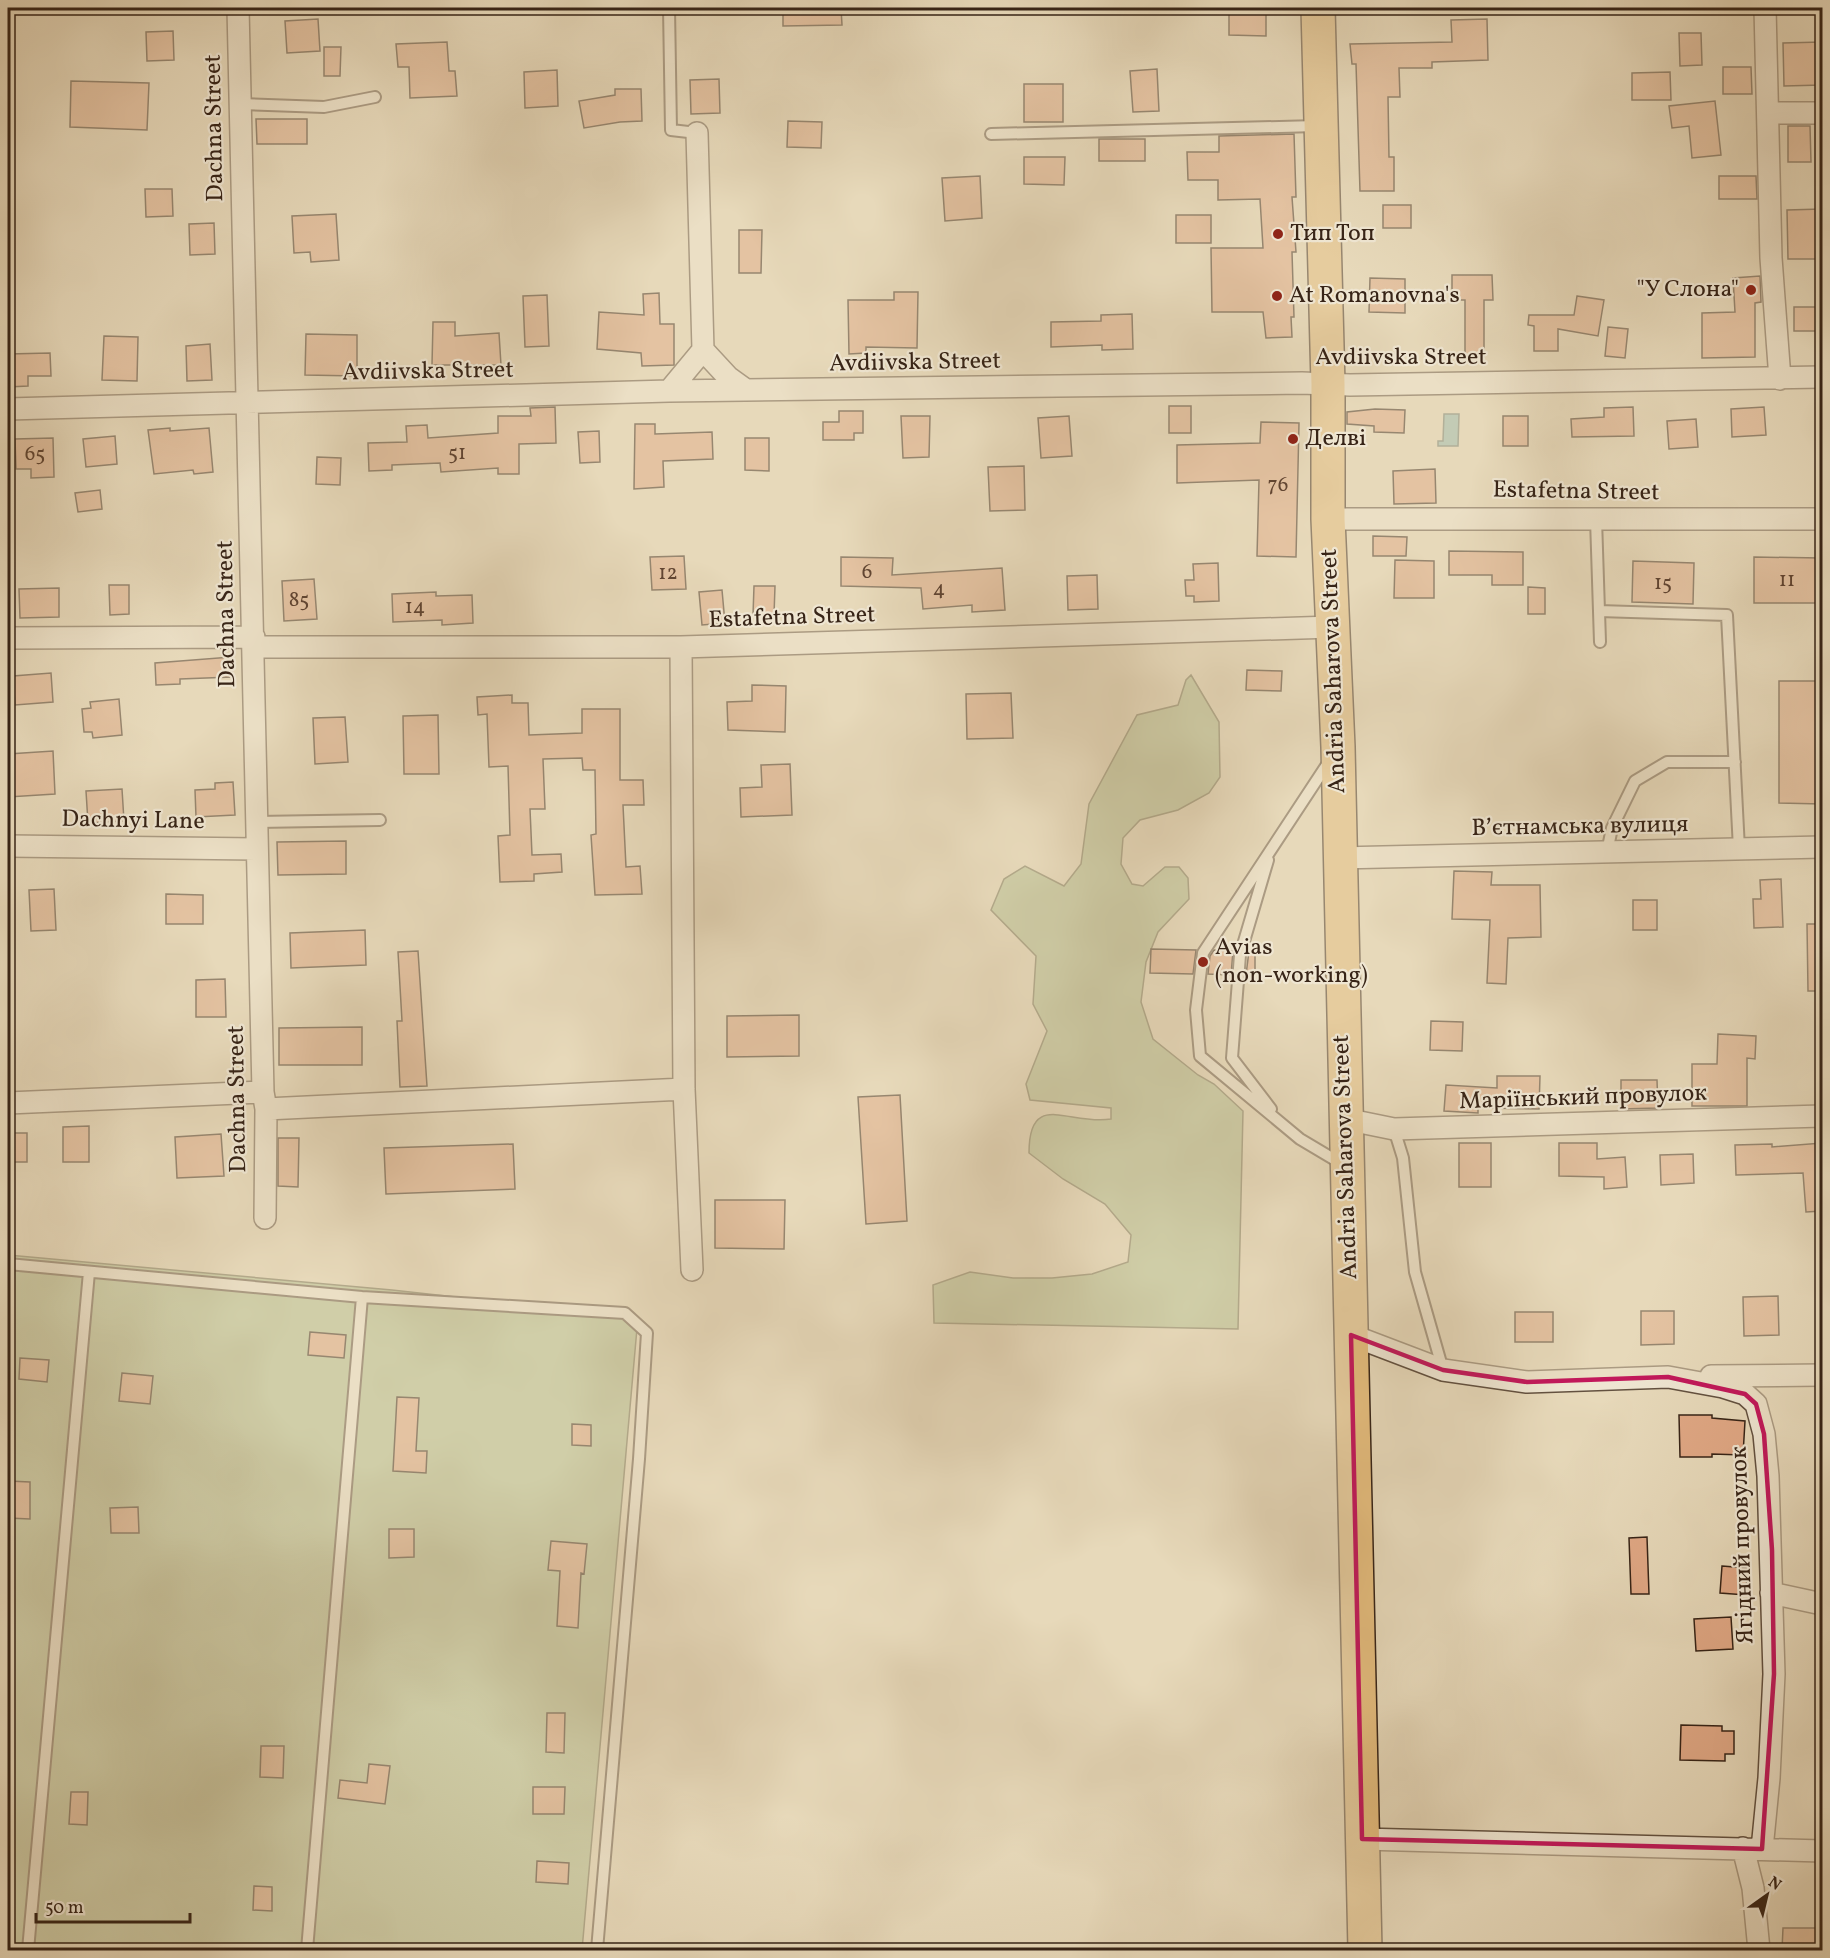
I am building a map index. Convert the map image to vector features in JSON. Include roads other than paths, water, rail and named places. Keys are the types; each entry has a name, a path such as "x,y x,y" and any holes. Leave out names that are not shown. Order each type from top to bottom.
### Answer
{"main road":[{"name":"Andria Saharova Street","path":"1318,8 1323,126 1328,519 1338,747 1365,1950"}],"street":[{"name":"Dachna Street","path":"238,8 265,1100 265,1218"},
{"path":"1765,8 1772,258 1780,379"},
{"path":"1768,113 1822,113"},
{"path":"697,133 703,350 728,377 746,390"},
{"path":"669,391 703,350"},
{"name":"Avdiivska Street","path":"8,409 669,391 1822,377"},
{"name":"Estafetna Street","path":"1328,519 1474,517 1822,519"},
{"name":"Estafetna Street","path":"8,638 681,647 1332,627"},
{"path":"681,647 684,1089 692,1270"},
{"name":"Dachnyi Lane","path":"8,846 257,849"},
{"name":"Вʼєтнамська вулиця","path":"1339,858 1822,847"},
{"path":"8,1103 265,1100 684,1089"},
{"name":"Маріїнський провулок","path":"1345,1119 1394,1129 1822,1116"},
{"name":"Ягідний провулок","path":"1351,1335 1443,1370 1527,1382 1668,1377 1723,1387 1745,1394 1756,1404 1764,1434 1768,1476 1774,1674 1769,1778 1752,1848 1759,1950"},
{"path":"1668,1377 1822,1375"},
{"path":"1771,1593 1822,1604"},
{"path":"1362,1839 1822,1851"}],"lane":[{"path":"669,8 671,130 697,133"},
{"path":"239,104 324,107 375,97"},
{"path":"991,134 1323,126"},
{"path":"1596,519 1600,642"},
{"path":"1599,611 1727,615 1738,849"},
{"path":"1338,747 1203,954 1196,1010 1200,1056 1300,1140 1346,1166"},
{"path":"1607,852 1612,828 1635,781 1667,762 1735,762"},
{"path":"257,822 380,820"},
{"path":"1272,849 1240,955 1232,1058 1268,1106 1300,1140"},
{"path":"1394,1129 1402,1158 1415,1272 1443,1370"},
{"path":"8,1264 362,1297 625,1313 647,1333 639,1459 597,1950"},
{"path":"28,1950 89,1272"},
{"path":"307,1950 362,1297"}],"water":[{"path":"1444,414 1459,414 1458,446 1438,446 1438,441 1443,441"}],"place":[{"name":"Тип Топ","path":"1278,234"},
{"name":"\"У Слона\"","path":"1751,290"},
{"name":"At Romanovna's","path":"1277,296"},
{"name":"Делві","path":"1293,439"},
{"name":"Avias (non-working)","path":"1203,962"}]}
